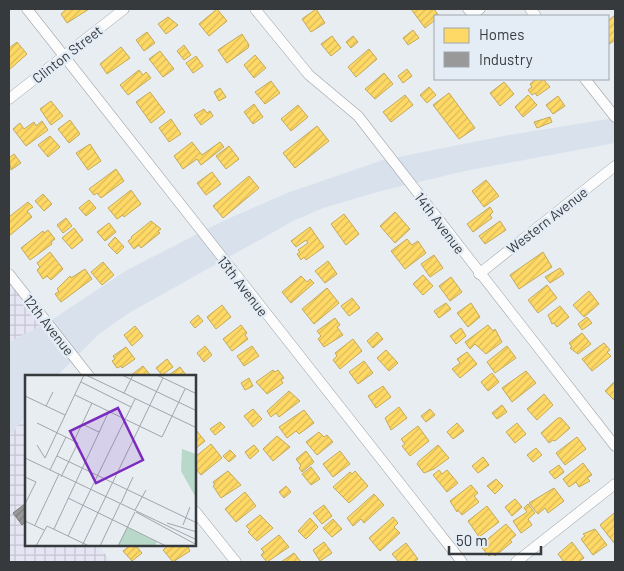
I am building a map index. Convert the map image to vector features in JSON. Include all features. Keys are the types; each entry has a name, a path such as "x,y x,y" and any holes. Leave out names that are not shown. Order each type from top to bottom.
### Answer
{"street":[{"name":"13th Avenue","path":"27,9 462,562"},
{"name":"Clinton Street","path":"9,99 124,9"},
{"name":"14th Avenue","path":"255,9 309,75 358,116 479,274 615,446"},
{"path":"586,80 615,117"},
{"name":"Western Avenue","path":"479,274 615,166"},
{"name":"12th Avenue","path":"9,274 88,375"},
{"path":"516,562 615,484"},
{"path":"196,512 236,562"}],"shaded area":[{"path":"615,118 615,143 465,171 381,191 323,208 293,221 129,313 99,334 58,375 25,375 25,416 9,437 9,342 47,323 127,270 223,221 287,193 383,160 509,135"},
{"path":"9,274 47,323 9,342"},
{"path":"25,416 25,546 99,546 111,562 9,562 9,437"}],"building: Homes":[{"path":"67,9 89,9 67,23 61,14"},
{"path":"217,9 227,21 209,36 199,24"},
{"path":"316,9 325,23 311,32 302,19"},
{"path":"411,9 434,9 438,15 434,15 434,21 425,28"},
{"path":"615,15 615,40 609,44 609,20"},
{"path":"168,17 178,25 166,34 158,24"},
{"path":"413,30 419,38 408,45 403,38"},
{"path":"147,32 155,43 144,51 136,40"},
{"path":"242,34 249,45 248,48 227,63 218,50"},
{"path":"332,36 341,48 331,56 321,44"},
{"path":"353,36 358,42 351,48 346,42"},
{"path":"17,42 27,54 9,70 9,48"},
{"path":"184,45 191,55 184,60 177,51"},
{"path":"121,47 130,58 107,74 100,64"},
{"path":"369,49 377,59 356,77 348,67"},
{"path":"160,51 174,69 163,77 149,59"},
{"path":"255,55 266,68 254,78 244,65"},
{"path":"196,56 203,66 193,73 186,63"},
{"path":"407,69 412,76 403,83 398,76"},
{"path":"139,70 143,75 146,72 151,78 128,95 120,85"},
{"path":"384,73 393,84 375,99 365,89"},
{"path":"535,80 544,80 550,87 537,96 535,93 532,95 528,90 532,87 530,84"},
{"path":"271,81 280,93 265,104 255,92"},
{"path":"504,82 514,94 500,106 490,93"},
{"path":"429,87 436,95 427,103 420,95"},
{"path":"220,88 226,97 219,101 214,92"},
{"path":"150,92 165,112 151,123 136,102"},
{"path":"449,93 475,128 459,139 433,105"},
{"path":"405,95 413,105 391,122 383,112"},
{"path":"528,95 537,105 523,117 515,107"},
{"path":"558,96 565,106 553,114 546,105"},
{"path":"51,101 63,116 51,125 40,109"},
{"path":"254,104 263,117 253,124 244,112"},
{"path":"298,105 308,117 291,131 281,119"},
{"path":"204,109 207,113 210,111 213,116 201,125 194,115"},
{"path":"550,117 552,122 537,128 534,122"},
{"path":"171,119 181,134 169,142 159,128"},
{"path":"70,120 80,134 69,143 58,129"},
{"path":"42,121 48,130 26,146 13,129 20,123 24,129 34,122 36,126"},
{"path":"317,126 329,141 295,168 283,153"},
{"path":"50,136 60,147 48,157 38,145"},
{"path":"192,142 202,155 220,142 224,147 201,165 197,159 183,169 174,156"},
{"path":"90,144 101,161 88,170 76,153"},
{"path":"229,146 239,159 226,169 216,156"},
{"path":"14,154 21,163 11,170 9,158"},
{"path":"116,169 124,181 101,198 97,193 94,195 89,189"},
{"path":"212,172 221,184 206,195 197,183"},
{"path":"249,176 259,188 223,218 213,206"},
{"path":"486,180 499,196 484,207 472,191"},
{"path":"131,190 141,204 124,217 123,215 117,219 108,208"},
{"path":"43,194 52,204 44,211 35,201"},
{"path":"89,200 96,208 86,216 79,208"},
{"path":"28,202 33,207 27,211 32,217 9,236 9,217"},
{"path":"490,207 493,212 490,215 492,218 473,232 467,224"},
{"path":"395,212 410,229 395,243 380,226"},
{"path":"344,214 359,234 346,245 331,224"},
{"path":"66,218 72,226 63,233 57,225"},
{"path":"151,221 161,229 158,231 160,233 141,248 139,245 134,249 128,241"},
{"path":"500,221 506,230 485,244 479,236"},
{"path":"109,223 116,232 105,241 97,232"},
{"path":"310,227 324,247 306,260 304,257 301,260 297,254 300,252 298,250 308,243 306,240 296,247 291,241"},
{"path":"74,228 83,240 72,249 62,238"},
{"path":"48,230 55,239 51,242 52,244 30,260 21,248 43,231 44,233"},
{"path":"115,237 124,247 117,254 108,245"},
{"path":"407,239 412,245 418,241 426,253 405,269 391,251"},
{"path":"50,252 63,269 51,280 47,276 43,279 37,270 40,267 37,263"},
{"path":"543,252 552,267 519,289 510,275"},
{"path":"434,255 443,268 430,277 421,264"},
{"path":"328,261 337,274 325,283 315,271"},
{"path":"103,262 114,275 102,285 91,272"},
{"path":"560,268 564,274 550,283 545,277"},
{"path":"85,269 92,279 61,302 55,294 59,291 57,289 70,276 71,278"},
{"path":"423,275 433,286 423,295 413,284"},
{"path":"301,276 307,282 310,279 314,283 291,303 282,292"},
{"path":"451,277 462,292 450,301 439,286"},
{"path":"547,285 557,298 538,313 528,300"},
{"path":"327,288 339,303 314,324 302,309"},
{"path":"589,291 599,304 584,317 573,305"},
{"path":"352,298 360,308 349,316 341,306"},
{"path":"446,303 451,309 439,318 434,311"},
{"path":"471,303 480,317 468,327 457,313"},
{"path":"222,305 231,317 216,329 207,317"},
{"path":"560,306 569,317 557,327 554,323 552,324 548,315"},
{"path":"198,315 203,321 195,328 190,322"},
{"path":"587,317 592,323 582,330 578,324"},
{"path":"335,318 340,325 337,327 343,335 324,347 318,339 321,336 317,331"},
{"path":"241,325 247,333 245,335 248,339 232,351 223,339"},
{"path":"488,325 493,331 495,329 502,342 486,354 475,344 470,349 465,342"},
{"path":"135,326 143,336 132,346 124,335"},
{"path":"461,328 466,336 456,344 450,336"},
{"path":"377,332 383,339 373,348 367,341"},
{"path":"582,333 591,344 578,354 570,348 572,347 569,343"},
{"path":"353,339 362,351 340,369 333,360 337,356 335,353"},
{"path":"604,343 610,350 607,352 611,356 592,371 582,359"},
{"path":"205,346 212,355 204,362 197,353"},
{"path":"252,346 259,356 244,366 237,356"},
{"path":"507,346 516,358 495,373 487,362"},
{"path":"126,347 135,359 122,368 121,366 117,368 112,361 115,359 113,356"},
{"path":"386,350 398,363 389,371 377,358"},
{"path":"467,352 477,364 460,378 452,369 460,363 457,359"},
{"path":"167,359 173,367 162,375 156,368"},
{"path":"364,361 373,373 358,384 349,372"},
{"path":"143,366 150,375 131,375"},
{"path":"180,367 186,375 169,375"},
{"path":"273,370 275,372 278,370 284,378 281,380 283,383 267,394 256,382"},
{"path":"526,371 536,383 512,402 502,388"},
{"path":"492,373 499,382 488,391 481,382"},
{"path":"249,378 253,386 245,390 241,383"},
{"path":"615,381 615,398 614,400 605,391"},
{"path":"383,386 391,397 376,408 368,396"},
{"path":"289,391 300,401 279,417 276,413 271,417 267,411"},
{"path":"544,394 553,405 537,420 527,409"},
{"path":"502,405 507,412 497,419 492,413"},
{"path":"399,407 407,418 391,430 385,418"},
{"path":"253,409 262,419 253,427 244,416"},
{"path":"430,409 435,415 426,422 421,416"},
{"path":"304,410 314,423 299,434 296,431 287,438 279,427"},
{"path":"558,418 561,418 570,428 555,441 553,440 549,443 541,433"},
{"path":"220,422 225,427 215,435 210,429"},
{"path":"457,423 464,431 453,439 447,432"},
{"path":"517,423 526,434 515,443 506,432"},
{"path":"418,426 429,441 410,456 402,446 405,444 401,439"},
{"path":"196,430 205,441 196,448"},
{"path":"319,432 324,437 327,435 333,442 317,455 306,442"},
{"path":"277,436 290,447 273,461 263,449"},
{"path":"577,437 586,449 565,465 556,453"},
{"path":"211,444 222,458 201,475 196,469 196,456"},
{"path":"254,445 259,451 250,459 245,452"},
{"path":"438,445 449,458 434,469 424,473 417,464"},
{"path":"536,448 542,455 533,462 527,455"},
{"path":"230,450 236,456 229,462 223,456"},
{"path":"306,451 314,462 302,472 299,468 301,466 296,459"},
{"path":"340,451 350,464 333,477 323,464"},
{"path":"483,457 489,465 478,473 472,466"},
{"path":"583,463 592,475 587,478 590,481 579,487 576,482 569,487 563,479"},
{"path":"559,465 564,472 555,479 549,472"},
{"path":"311,467 320,479 311,485 302,474"},
{"path":"439,470 442,474 447,470 458,483 447,492 433,475"},
{"path":"228,471 241,485 221,498 213,486 215,485 213,482"},
{"path":"355,471 368,486 349,503 333,487 350,472 352,474"},
{"path":"496,479 503,486 495,494 487,486"},
{"path":"471,485 478,493 474,496 479,502 462,515 458,510 457,512 450,501"},
{"path":"286,486 291,492 284,498 279,492"},
{"path":"554,488 564,501 548,513 545,508 538,514 529,503"},
{"path":"245,492 256,506 236,522 225,509"},
{"path":"374,494 384,505 364,523 361,519 353,526 347,518"},
{"path":"515,499 522,507 512,516 505,507"},
{"path":"528,504 535,513 528,519 532,525 521,533 513,521 527,512 524,508"},
{"path":"324,505 332,516 322,524 313,513"},
{"path":"487,506 499,522 479,537 468,521"},
{"path":"614,513 615,542 614,543 600,525"},
{"path":"260,515 273,528 257,541 248,532 250,530 246,526"},
{"path":"393,517 398,523 394,527 400,533 380,551 369,538"},
{"path":"310,518 318,527 306,539 298,531"},
{"path":"333,519 342,529 332,537 323,528"},
{"path":"506,524 516,535 510,540 512,542 495,556 493,553 489,556 482,548 485,545 483,543"},
{"path":"595,529 607,545 593,555 581,539 585,536 583,534"},
{"path":"279,535 289,547 267,562 261,555 264,552 261,549"},
{"path":"324,542 332,553 320,561 313,550"},
{"path":"572,542 584,558 578,562 564,562 558,554"},
{"path":"406,543 418,559 414,562 399,562 392,554"},
{"path":"130,546 136,546 142,553 132,561 123,551"},
{"path":"168,546 188,546 190,551 173,562 163,550"},
{"path":"294,553 301,562 281,562"}],"building: Industry":[{"path":"25,504 25,522 22,525 13,513"}]}
